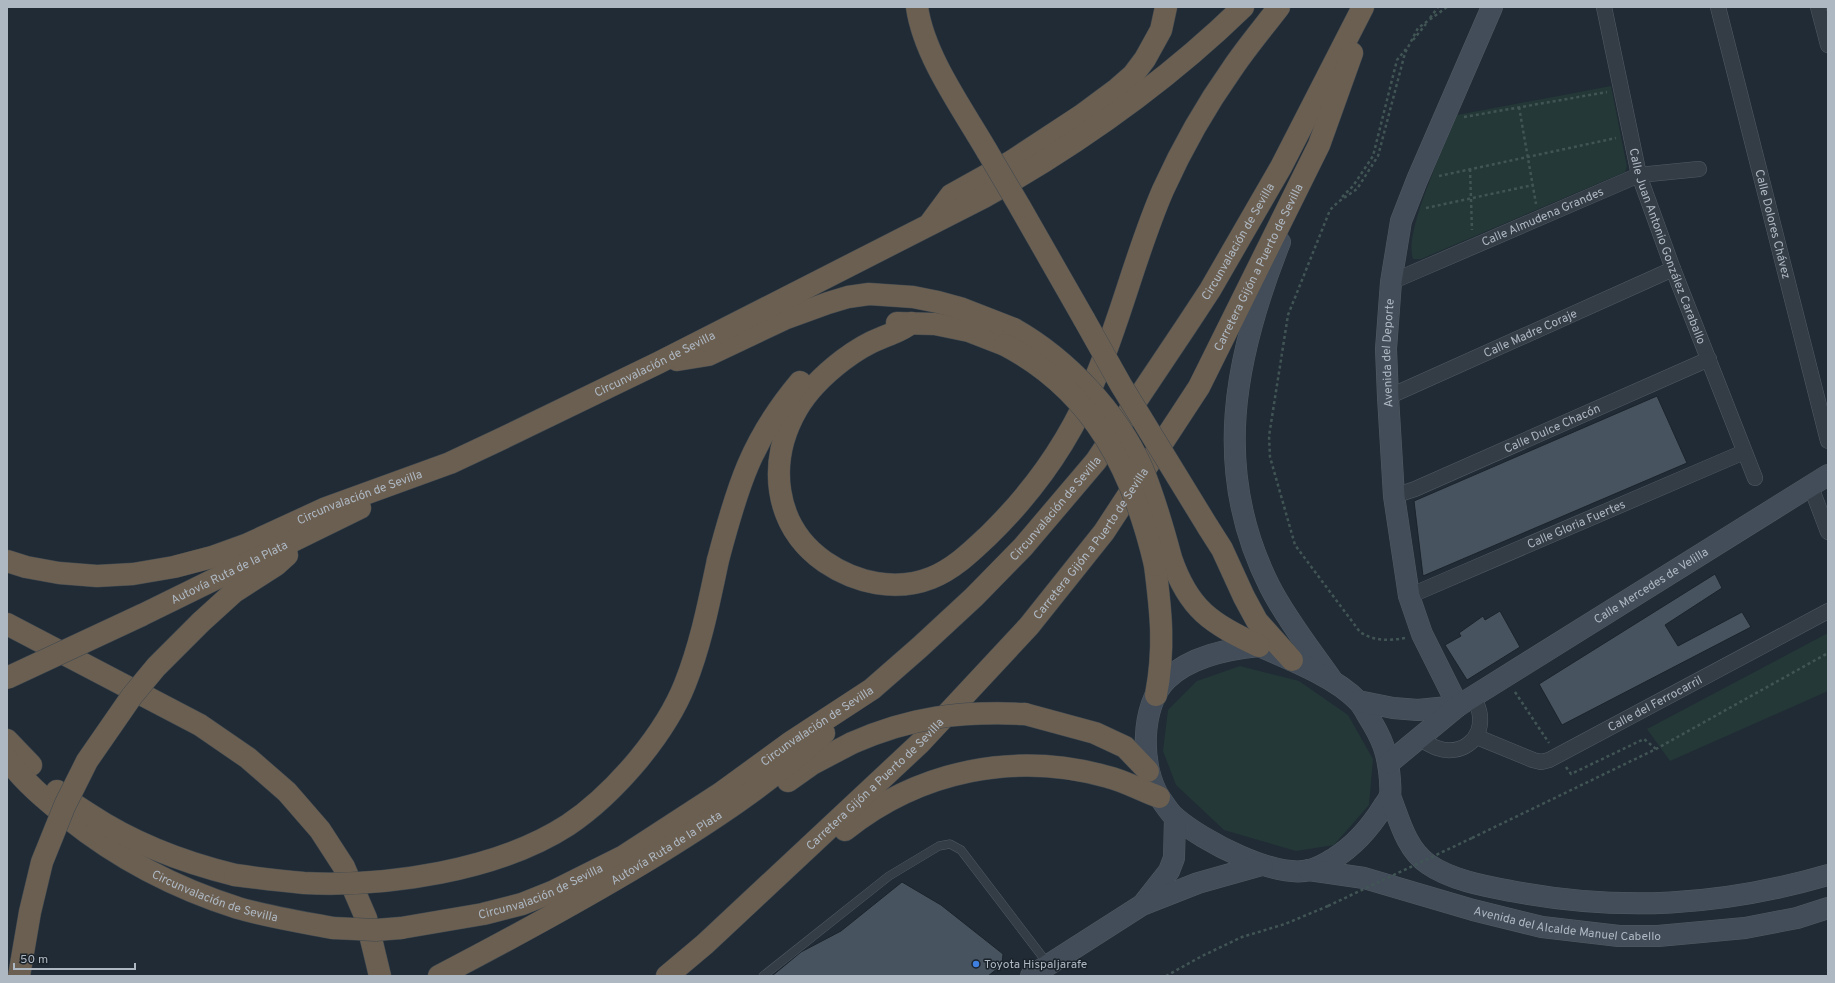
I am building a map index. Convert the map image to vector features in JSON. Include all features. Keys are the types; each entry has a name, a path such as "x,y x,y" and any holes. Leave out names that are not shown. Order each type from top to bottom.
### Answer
{"highway":[{"path":"917,7 927,44 938,66 1117,378 1222,549 1244,597 1257,620 1292,660"},
{"path":"928,225 951,195 1012,161 1082,115 1118,89 1133,75 1145,59 1161,30 1166,7"},
{"name":"Circunvalación de Sevilla","path":"7,560 26,567 59,573 97,576 133,574 174,567 212,557 248,544 326,508 450,463 658,362 1015,180 1100,125 1189,56 1243,7"},
{"path":"911,323 902,330 862,347 842,360 811,390 798,406 782,442 779,463 782,501 798,535 809,549 823,560 851,577 866,582 900,584 925,580 946,571 960,561 1009,516 1047,468 1073,426 1095,380 1152,218 1177,162 1218,89 1279,7"},
{"name":"Circunvalación de Sevilla","path":"7,759 14,769 47,802 96,841 161,878 194,892 239,908 333,928 376,930 400,928 476,916 522,904 592,873 666,829 721,793 791,742 872,689 920,647 1023,547 1096,461 1210,290 1281,167 1363,7"},
{"name":"Carretera Gijón a Puerto de Sevilla","path":"667,976 705,944 920,743 1029,626 1104,532 1199,387 1318,145 1369,7"},
{"path":"658,362 708,355 784,319 828,302 869,294 913,297 960,308 1014,329 1038,344 1065,366 1092,394 1113,419 1141,467 1159,514 1163,562 1163,643 1162,666 1156,695"},
{"path":"7,740 61,795 108,827 155,850 184,862 235,875 302,883 361,882 434,873 465,867 525,847 552,834 589,809 611,791 643,754 666,720 684,685 701,637 736,494 757,443 774,416 806,375 844,342 865,331 891,323 935,324 969,331 1005,345 1035,362 1062,385 1087,412 1118,457 1133,492 1149,540 1163,562 1194,604 1209,619 1224,629 1259,646"},
{"name":"Autovía Ruta de la Plata","path":"7,678 142,615 450,463"},
{"path":"19,976 30,912 42,862 65,805 84,768 110,726 156,667 201,622 234,592 276,565 315,530"},
{"path":"7,624 200,725 248,758 287,792 320,830 344,867 366,918 380,976"},
{"name":"Autovía Ruta de la Plata","path":"439,976 594,893 718,817 799,756 872,689"},
{"path":"718,817 787,782 812,764 852,743 916,720 972,713 1025,714 1095,733 1124,748 1148,771"},
{"path":"705,944 871,810 902,793 944,776 978,768 1000,766 1051,767 1109,777 1159,797"}],"main road":[{"name":"Avenida del Deporte","path":"1466,701 1422,634 1409,596 1394,496 1386,349 1391,282 1396,248 1404,213 1492,7"},
{"path":"1318,145 1272,262 1254,319 1238,387 1234,419 1234,449 1240,502 1262,568 1283,608 1335,684"},
{"name":"Calle Mercedes de Velilla","path":"1389,763 1418,738 1466,701 1828,475"},
{"path":"1259,646 1292,660 1335,684 1358,701 1382,739 1389,763 1390,796 1372,825 1350,847 1331,861 1309,870 1285,870 1262,865 1222,847 1175,818 1159,797 1148,771 1145,743 1148,718 1156,695 1166,679 1183,667 1206,657 1233,649 1259,646"},
{"name":"Calle Mercedes de Velilla","path":"1358,701 1393,708 1418,710 1466,701"},
{"name":"Avenida del Alcalde Manuel Cabello","path":"1390,796 1403,831 1413,848 1427,863 1447,874 1487,887 1545,898 1580,902 1640,905 1706,901 1778,888 1828,875"},
{"path":"1142,905 1168,871 1174,858 1175,818"},
{"path":"1030,976 1142,905 1198,884 1262,865"},
{"name":"Avenida del Alcalde Manuel Cabello","path":"1309,870 1364,878 1473,910 1542,927 1618,936 1658,936 1745,928 1797,918 1828,908"}],"street":[{"name":"Calle Juan Antonio González Caraballo","path":"1604,7 1639,175 1673,269 1755,478"},
{"name":"Calle Dolores Chávez","path":"1718,7 1828,441"},
{"path":"1818,7 1828,45"},
{"name":"Calle Almudena Grandes","path":"1391,282 1639,175 1699,169"},
{"name":"Calle Madre Coraje","path":"1388,397 1673,269"},
{"name":"Calle Dulce Chacón","path":"1394,496 1415,490 1709,359"},
{"name":"Calle Gloria Fuertes","path":"1409,596 1744,452"},
{"path":"1810,487 1828,532"},
{"name":"Calle del Ferrocarril","path":"1477,737 1541,762 1558,755 1828,610"},
{"path":"1418,738 1436,748 1452,751 1459,750 1470,744 1477,737 1480,724 1480,715 1466,701"}],"lane":[{"path":"763,976 889,876 939,846 950,844 960,850 1048,964"}],"path":[{"path":"1422,634 1395,640 1383,640 1369,637 1354,626 1340,604 1295,545 1270,457 1269,436 1288,315 1330,210 1353,186 1373,156 1397,60 1438,7"},
{"path":"1338,202 1356,189 1378,156 1405,53 1418,28 1447,7"},
{"path":"1443,120 1621,89"},
{"path":"1519,107 1538,218"},
{"path":"1417,180 1630,135"},
{"path":"1470,169 1473,247"},
{"path":"1404,213 1533,185"},
{"path":"1166,976 1202,956 1242,937 1285,924 1328,906 1656,749 1828,653"},
{"path":"1505,678 1571,774 1644,739 1656,749"}],"green space":[{"path":"1611,86 1627,167 1625,172 1421,259 1413,259 1412,246 1414,229 1420,209 1457,115"},
{"path":"1828,633 1828,691 1670,761 1647,729"},
{"path":"1240,666 1299,681 1348,715 1373,759 1369,805 1334,845 1296,851 1224,830 1176,785 1163,751 1168,710 1197,681"}],"building":[{"path":"1657,396 1687,463 1423,576 1414,501"},
{"path":"1715,574 1722,588 1665,625 1678,646 1742,612 1751,627 1562,725 1539,684"},
{"path":"1500,611 1520,647 1467,680 1445,645 1461,636 1459,633 1483,616 1485,620"},
{"path":"902,882 941,905 1003,954 1002,965 988,976 772,976 801,952 841,931"}],"place":[{"name":"Toyota Hispaljarafe","path":"976,964"}]}
